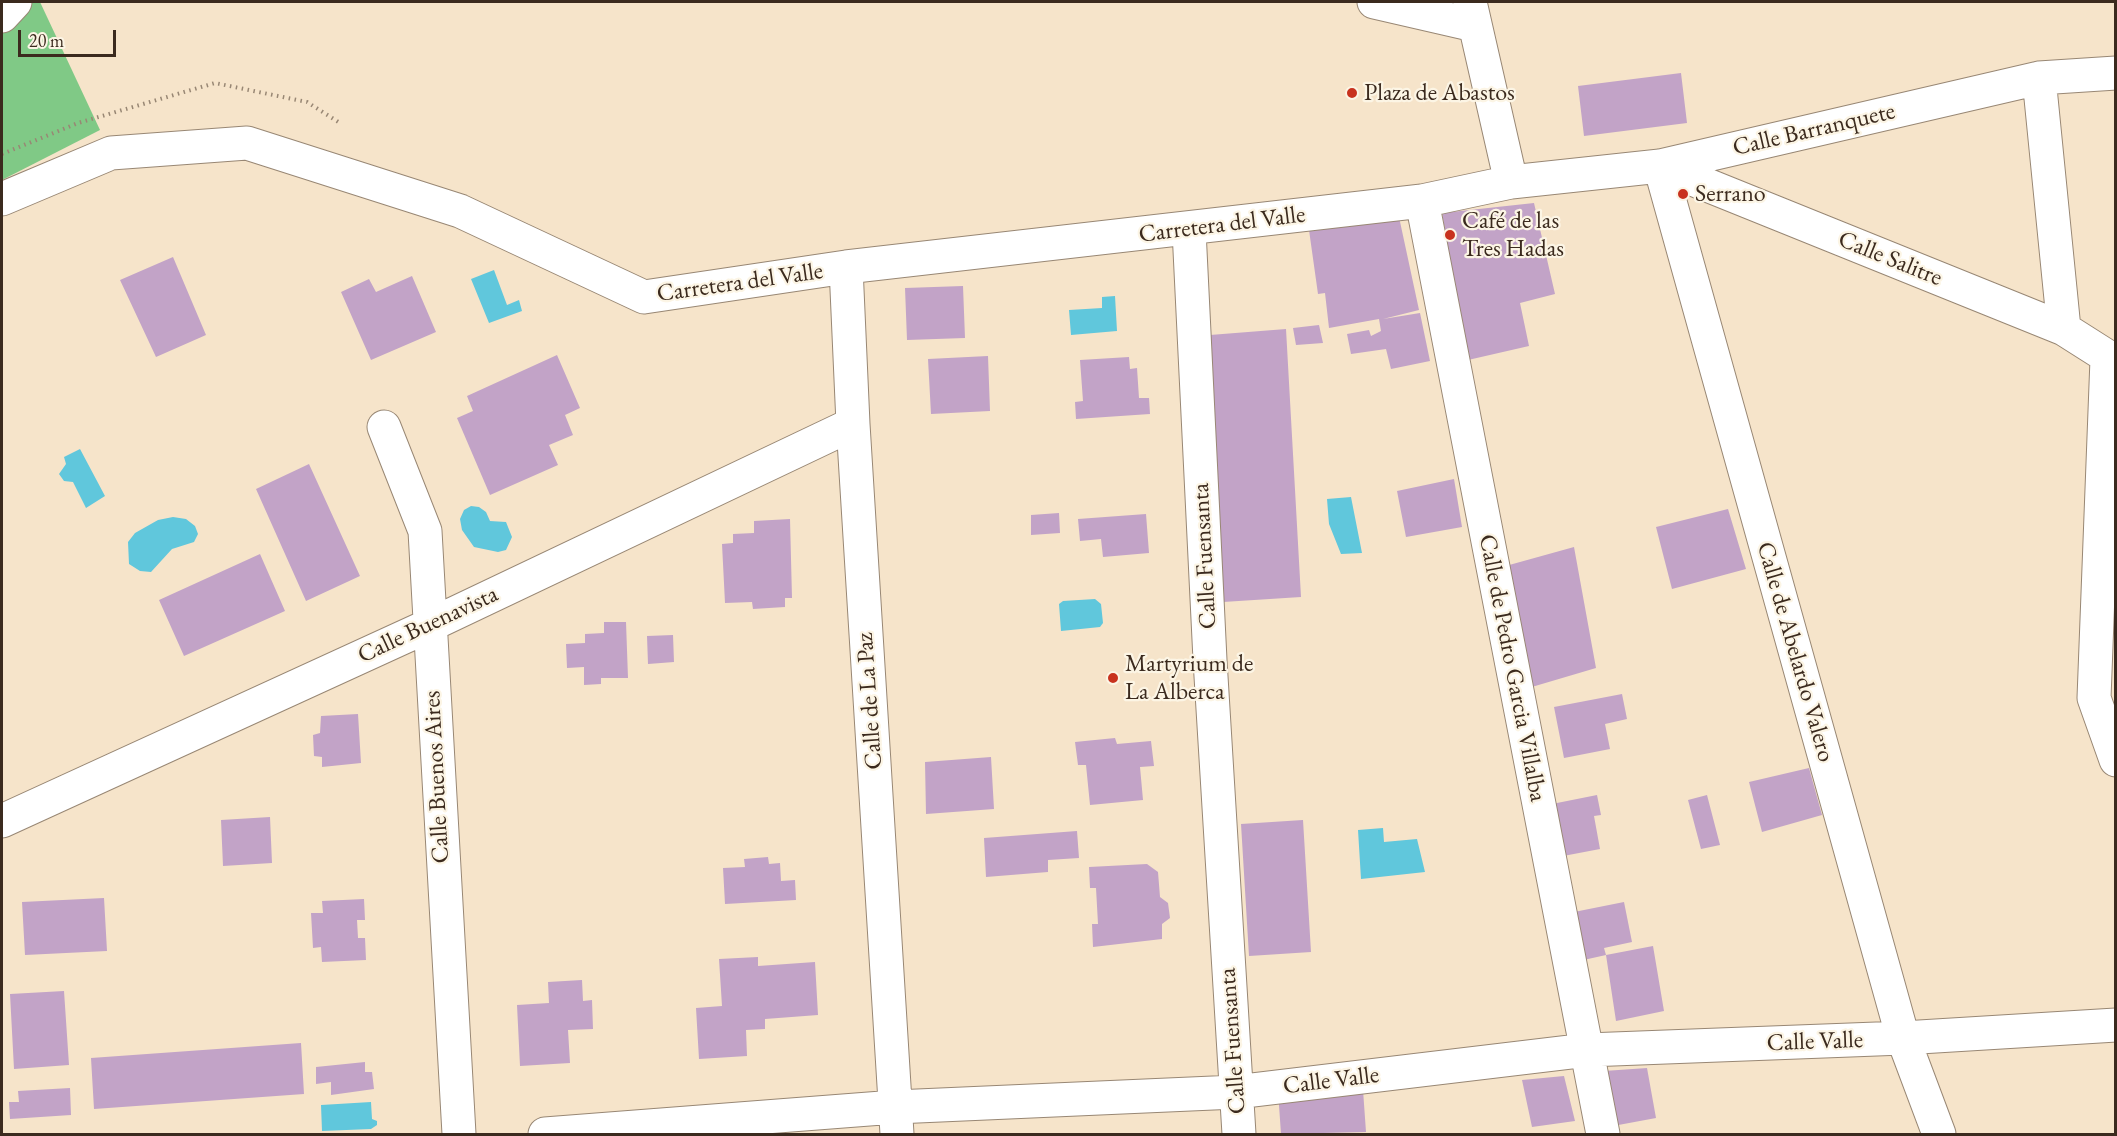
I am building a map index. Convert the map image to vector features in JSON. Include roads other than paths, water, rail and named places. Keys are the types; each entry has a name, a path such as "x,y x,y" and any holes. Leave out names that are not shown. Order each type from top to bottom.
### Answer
{"street":[{"path":"2,16 15,2"},
{"path":"1374,2 1472,13 1511,182"},
{"name":"Calle Barranquete","path":"1511,182 1660,166 2039,78 2115,73"},
{"path":"2039,78 2064,329"},
{"name":"Carretera del Valle","path":"2,199 111,153 247,143 460,211 644,297 846,267 1189,230 1422,201 1511,182"},
{"name":"Calle Salitre","path":"1660,166 2064,329 2111,360"},
{"name":"Calle de Abelardo Valero","path":"1660,166 1903,1038 1939,1134"},
{"name":"Calle de Pedro Garcia Villalba","path":"1422,201 1603,1134"},
{"name":"Calle Fuensanta","path":"1189,230 1210,660 1239,1134"},
{"name":"Calle de La Paz","path":"846,267 853,424 896,1121"},
{"path":"2111,360 2094,698 2115,760"},
{"name":"Calle Buenavista","path":"2,821 428,626 853,424"},
{"name":"Calle Buenos Aires","path":"384,427 425,531 428,626 459,1134"},
{"name":"Calle Valle","path":"545,1134 896,1121 1236,1092 1587,1050 1903,1038 2115,1025"}],"water":[{"path":"494,270 507,305 519,300 522,311 489,323 471,279"},
{"path":"1115,296 1117,331 1071,335 1069,310 1102,308 1102,297"},
{"path":"80,449 105,496 86,508 73,482 64,481 59,474 66,464 64,457"},
{"path":"1351,497 1362,553 1341,554 1329,524 1327,499"},
{"path":"471,506 479,507 486,512 490,521 506,522 512,537 506,550 498,552 474,547 462,530 460,519 464,510"},
{"path":"173,517 186,519 195,526 198,534 194,542 172,549 151,572 140,571 129,564 128,542 135,533 158,520"},
{"path":"1095,599 1101,604 1103,623 1100,627 1061,631 1059,604 1063,601"},
{"path":"1383,828 1384,842 1417,839 1425,872 1361,879 1358,830"},
{"path":"371,1102 372,1119 377,1121 377,1125 371,1129 322,1131 321,1105"}],"place":[{"name":"Plaza de Abastos","path":"1352,93"},
{"name":"Serrano","path":"1683,194"},
{"name":"Café de las Tres Hadas","path":"1450,235"},
{"name":"Martyrium de La Alberca","path":"1113,678"}]}
